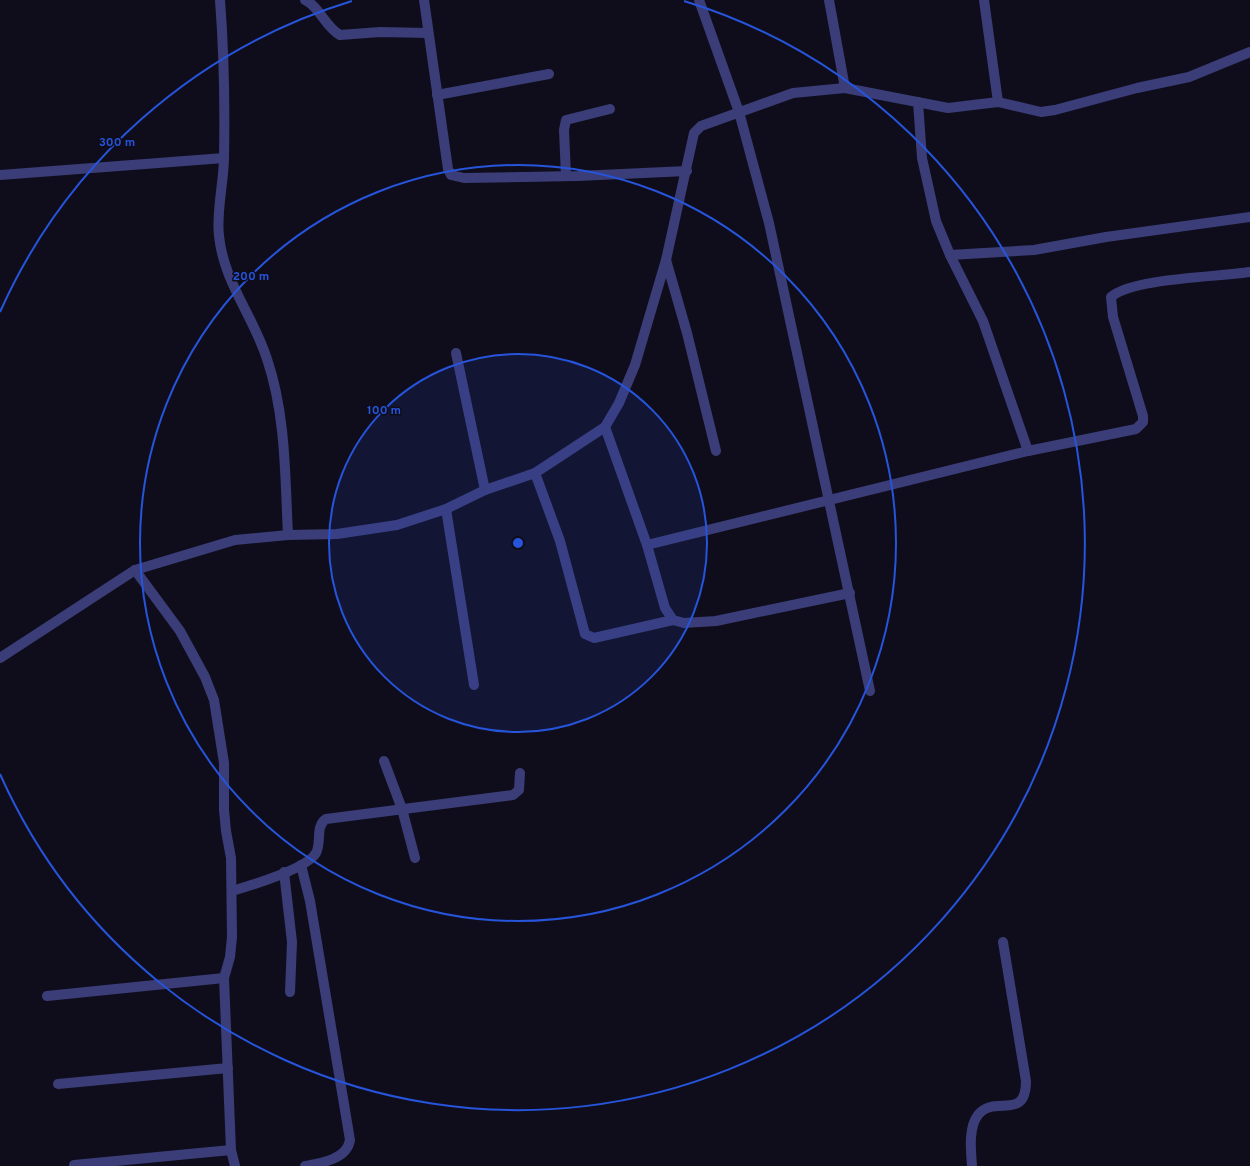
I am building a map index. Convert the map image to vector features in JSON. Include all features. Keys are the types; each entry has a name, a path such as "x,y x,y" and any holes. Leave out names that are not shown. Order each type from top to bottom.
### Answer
{"street":[{"path":"229,0 220,0 224,158 219,234 222,256 227,274 267,357 277,389 282,421 288,535"},
{"path":"305,0 314,6 330,28 340,35 380,32 428,33"},
{"path":"424,0 448,169 451,175 464,178 687,172"},
{"path":"700,0 739,112 769,224 870,691"},
{"path":"829,0 845,88"},
{"path":"984,0 998,102"},
{"path":"0,658 136,570 235,540 288,535 337,534 397,526 446,508 485,490 535,473 604,427 619,403 634,365 666,260 687,172 694,133 701,126 793,93 845,88 948,108 998,102 1042,112 1055,110 1137,88 1189,77 1250,52"},
{"path":"437,95 549,74"},
{"path":"918,102 922,158 936,222 950,255 983,321 1028,451"},
{"path":"566,176 564,130 566,120 610,109"},
{"path":"0,175 224,158"},
{"path":"950,255 1034,250 1106,237 1250,217"},
{"path":"666,260 687,333 716,451"},
{"path":"647,545 1028,451 1128,432 1136,429 1143,422 1142,409 1113,317 1111,297 1117,292 1125,289 1152,283 1250,272"},
{"path":"456,353 485,490"},
{"path":"604,427 647,545 665,608 673,620"},
{"path":"535,473 560,541 585,634 594,638 673,620 684,623 716,621 850,593"},
{"path":"446,508 474,685"},
{"path":"136,570 180,631 205,677 214,700 224,763 224,810 231,858 232,937 230,957 224,978 231,1150 235,1166"},
{"path":"384,761 402,809 415,858"},
{"path":"232,891 263,882 301,865 315,855 320,827 322,821 326,819 513,795 519,790 520,773"},
{"path":"301,865 311,908 350,1140 346,1151 339,1157 305,1166"},
{"path":"284,872 292,942 290,992"},
{"path":"972,1166 972,1135 977,1116 982,1110 989,1107 1017,1103 1023,1099 1026,1093 1026,1081 1015,1008 1003,942"},
{"path":"47,996 224,978"},
{"path":"58,1084 228,1068"},
{"path":"74,1165 231,1150"}]}
